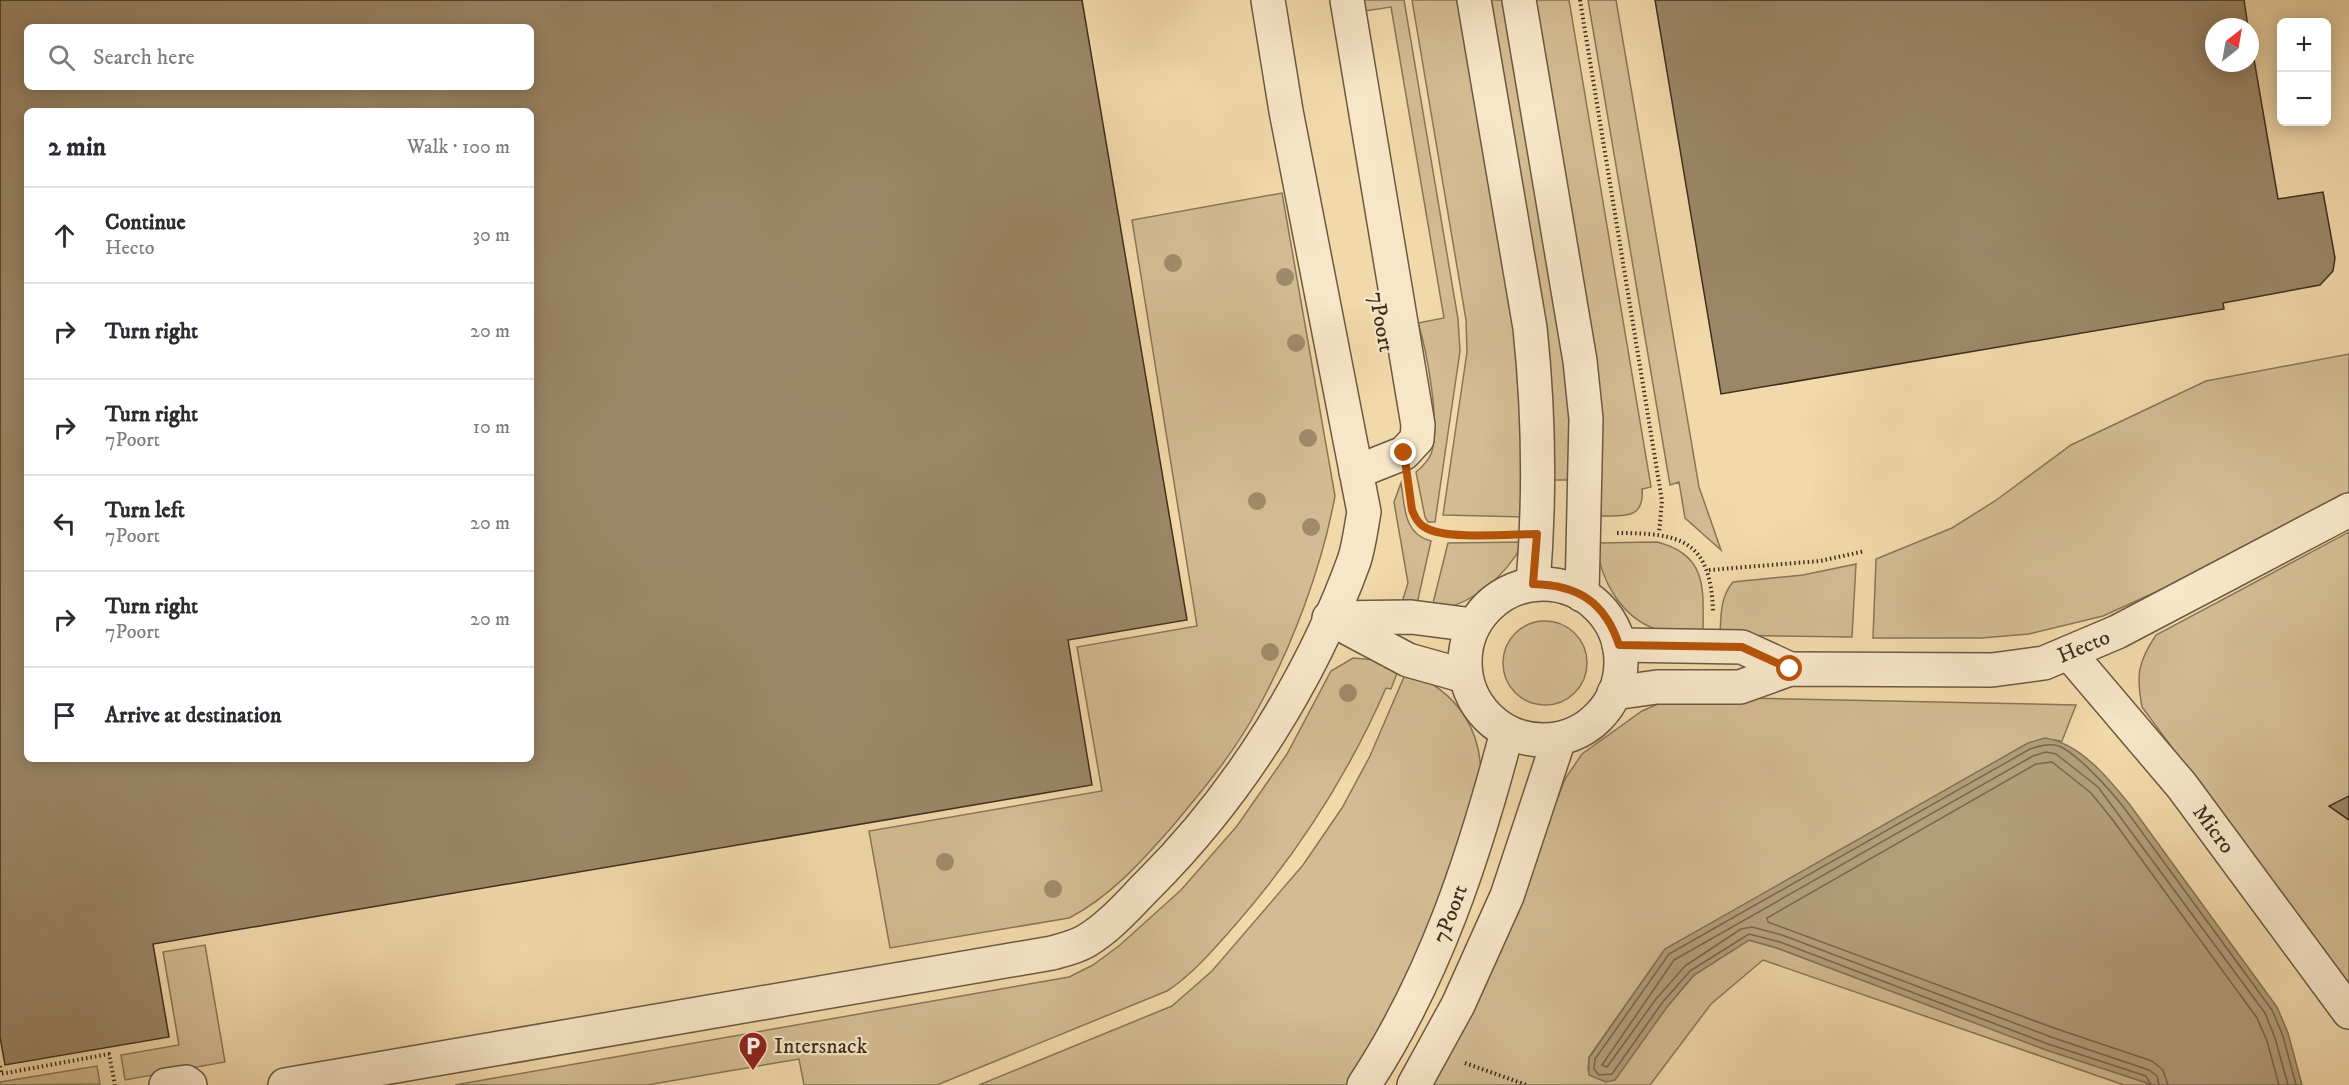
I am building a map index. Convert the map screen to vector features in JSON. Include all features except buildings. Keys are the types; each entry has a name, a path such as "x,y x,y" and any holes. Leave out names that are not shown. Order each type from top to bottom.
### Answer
{"street":[{"path":"285,1085 1040,956 1084,942 1115,919 1184,849 1235,786 1289,700 1355,559 1364,512 1286,111 1268,0"},
{"path":"1347,0 1418,425 1417,439 1404,453 1356,472"},
{"path":"1474,0 1531,338 1537,419 1537,534 1533,584"},
{"path":"1519,0 1580,361 1586,419 1582,595"},
{"name":"Hecto","path":"1614,693 1657,687 1740,687 1790,669 1992,670 2044,663 2117,632 2349,510"},
{"path":"1533,584 1566,587 1582,595 1606,616 1619,645 1619,678 1605,710 1576,733 1558,739 1524,738 1507,732 1488,717 1473,699 1466,676 1467,642 1473,626 1488,606 1509,591 1533,584"},
{"path":"1329,618 1411,616 1473,626"},
{"path":"1329,618 1408,660 1466,676"},
{"name":"Hecto","path":"1619,645 1742,647 1790,669"},
{"name":"Micro","path":"2069,653 2182,786 2349,1012"},
{"name":"7Poort","path":"1364,1085 1403,1015 1445,928 1483,825 1507,732"},
{"name":"7Poort","path":"1414,1085 1458,1005 1507,896 1558,739"},
{"path":"166,1085 186,1082 190,1085"}],"path":[{"path":"1580,0 1660,490 1662,518 1659,533"},
{"path":"1404,453 1412,510 1415,519 1426,528 1447,534 1537,534"},
{"path":"1584,533 1659,533 1683,542 1708,570 1712,589 1714,646"},
{"path":"1708,570 1820,561 1865,550"},
{"path":"1432,1053 1527,1085"},
{"path":"0,1066 1,1074 109,1054 115,1085"}],"shaded area":[{"path":"1363,0 1404,0 1458,319 1460,351 1435,522 1428,522 1425,517 1416,472 1431,454 1434,442 1434,408 1429,370 1418,323 1444,318 1391,7 1365,11"},
{"path":"1412,0 1464,0 1517,311 1526,517 1443,515 1467,352 1466,320"},
{"path":"1484,0 1509,0 1565,332 1573,480 1548,480"},
{"path":"1531,0 1569,0 1651,487 1642,489 1642,500 1635,512 1622,516 1595,516"},
{"path":"1588,0 1616,0 1699,487 1721,550 1685,518 1679,482 1670,485"},
{"path":"1282,193 1335,496 1314,578 1294,633 1270,686 1238,741 1206,786 1148,853 1098,900 1069,918 890,948 869,831 1102,791 1077,647 1197,626 1132,220"},
{"path":"2349,354 2349,492 2158,591 2103,616 2029,634 1981,638 1873,638 1876,559 1952,528 1995,501 2071,445 2206,381"},
{"path":"1401,483 1410,526 1422,537 1431,541 1417,604 1407,607 1403,599 1408,583 1394,502"},
{"path":"2349,532 2349,987 2142,707 2139,677 2145,653 2156,635"},
{"path":"1524,542 1507,567 1486,588 1460,603 1431,611 1448,543"},
{"path":"1657,542 1674,548 1686,556 1700,577 1703,635 1670,633 1651,627 1626,610 1609,586 1596,543"},
{"path":"1856,564 1852,637 1720,635 1723,600 1733,582 1803,575"},
{"path":"1545,621 1561,624 1575,633 1584,647 1587,663 1584,679 1575,693 1561,702 1545,705 1529,702 1515,693 1506,679 1503,663 1506,647 1515,633 1529,624"},
{"path":"1353,658 1377,660 1399,668 1391,689 1386,688 1355,752 1301,841 1259,897 1212,951 1186,977 1167,991 937,1085 804,1085 799,1059 647,1085 455,1085 1069,977 1093,965 1120,945 1181,890 1237,826 1287,754 1331,671"},
{"path":"1407,670 1440,690 1464,714 1477,745 1481,784 1428,944 1351,1085 979,1085 1172,1006 1212,971 1303,865 1342,808 1370,756"},
{"path":"1697,697 2076,705 2062,741 2045,739 1665,949 1589,1057 1588,1070 1667,1007 1694,975 1748,940 1777,948 2046,1049 2153,1085 2124,1085 1763,960 1711,1004 1650,1085 1426,1085 1539,845 1565,779 1582,754 1642,711 1667,700"},
{"path":"205,945 225,1062 125,1080 121,1055 179,1045 163,952"},
{"path":"97,1066 100,1084 0,1085 0,1082"}],"water":[{"path":"2045,738 2058,741 2082,755 2113,784 2130,805 2277,1007 2288,1033 2302,1085 2153,1085 2046,1050 1777,948 1749,940 1694,975 1667,1007 1615,1080 1606,1082 1589,1075 1589,1058 1665,949 2028,743"}],"place":[{"name":"Intersnack","path":"753,1072"}],"route":[{"path":"1404,453 1415,519 1426,528 1447,534 1537,534 1533,584 1566,587 1595,604 1606,616 1619,645 1742,647 1790,669"}]}
